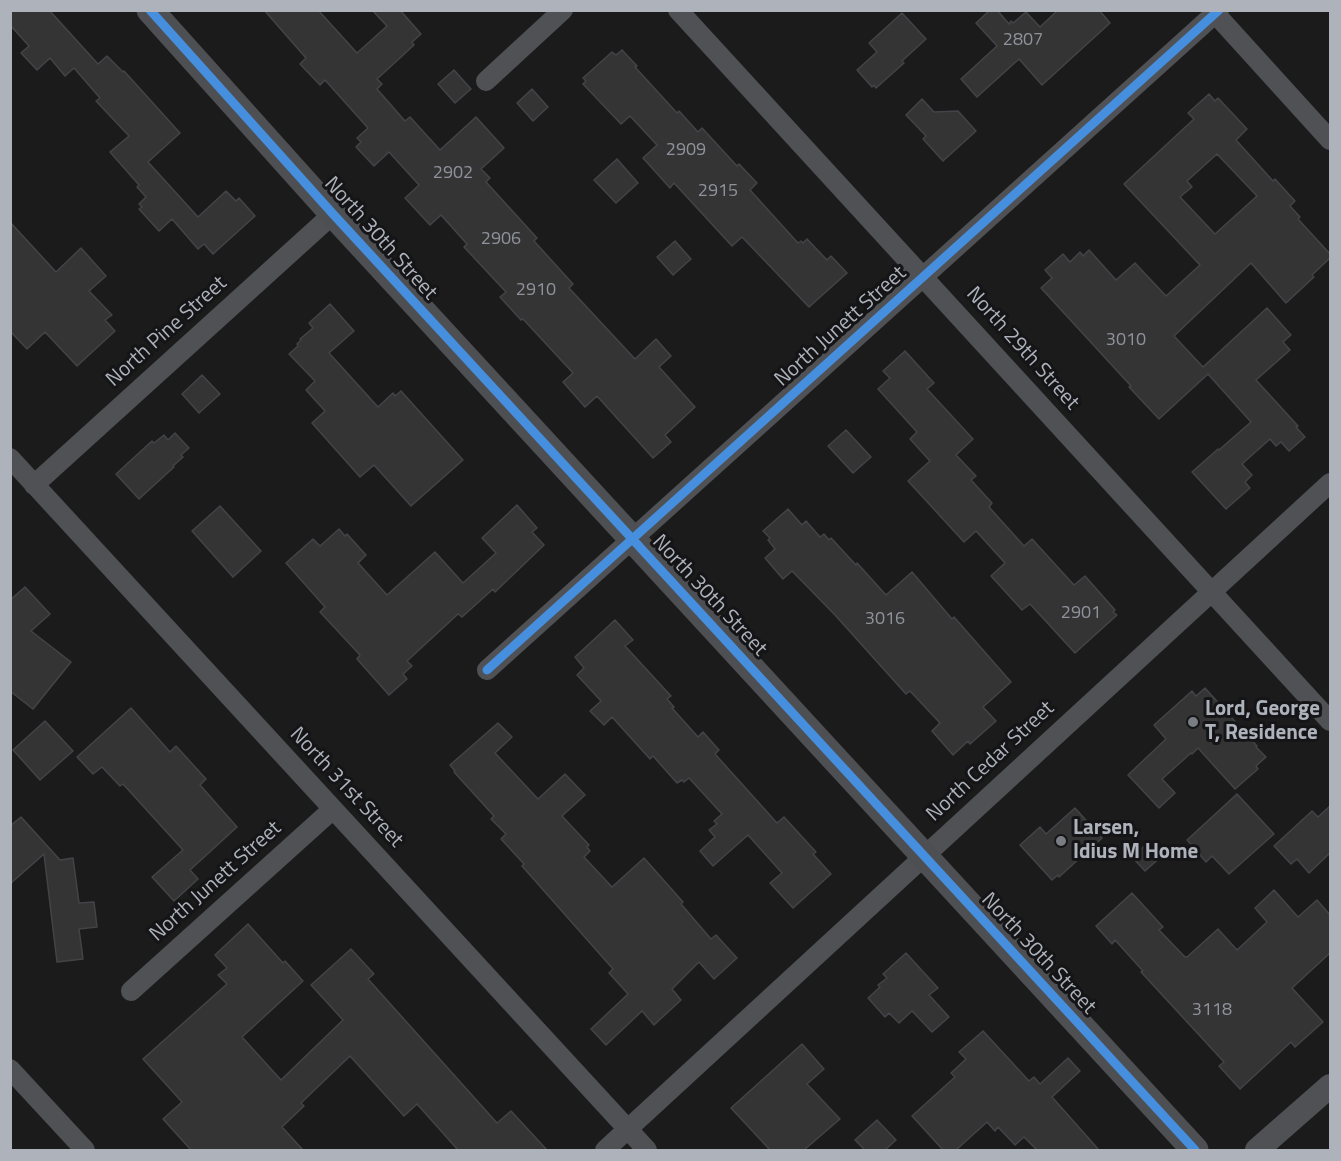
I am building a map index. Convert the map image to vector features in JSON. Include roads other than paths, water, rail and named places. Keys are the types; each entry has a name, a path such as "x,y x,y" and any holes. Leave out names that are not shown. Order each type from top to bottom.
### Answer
{"main road":[{"name":"North 30th Street","path":"150,10 333,214 1196,1150"}],"street":[{"path":"486,81 563,10"},
{"name":"North 29th Street","path":"678,10 1330,721"},
{"path":"1215,12 1330,140"},
{"name":"North Junett Street","path":"487,670 1215,12"},
{"name":"North Pine Street","path":"34,485 333,214"},
{"name":"North 31st Street","path":"10,458 647,1150"},
{"name":"North Cedar Street","path":"604,1150 1330,483"},
{"name":"North Junett Street","path":"131,991 333,809"},
{"path":"10,1069 85,1150"},
{"path":"1257,1150 1330,1086"}],"place":[{"name":"Lord, George T, Residence","path":"1193,722"},
{"name":"Larsen, Idius M Home","path":"1061,841"}]}
